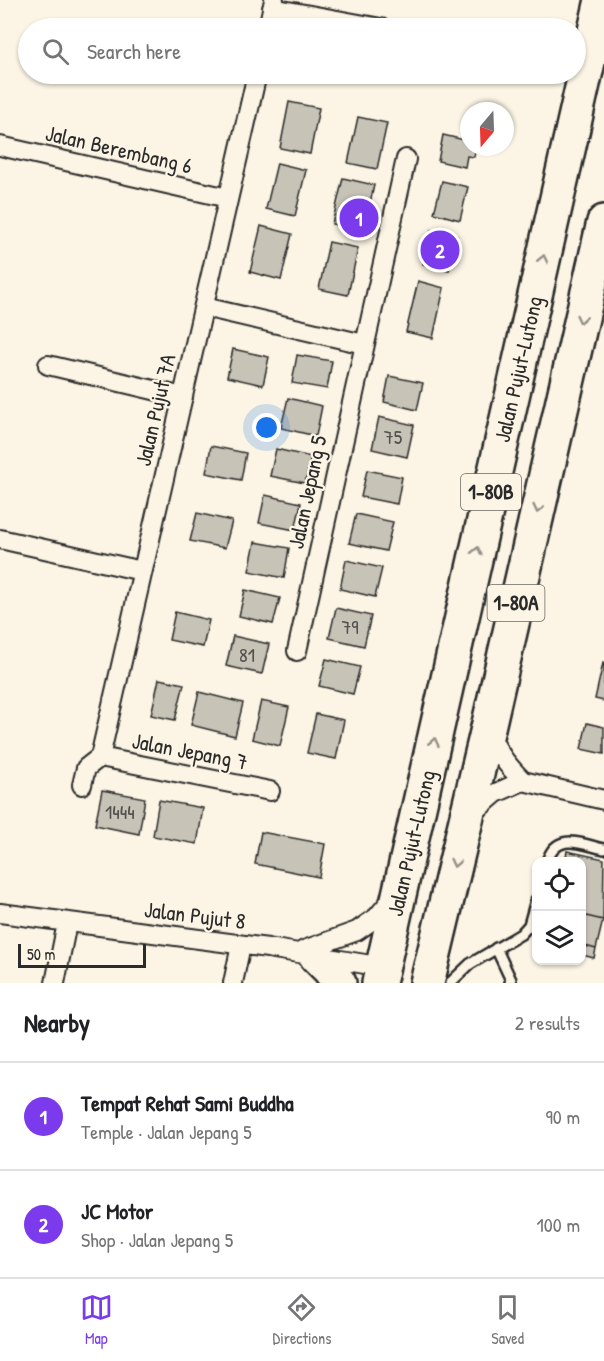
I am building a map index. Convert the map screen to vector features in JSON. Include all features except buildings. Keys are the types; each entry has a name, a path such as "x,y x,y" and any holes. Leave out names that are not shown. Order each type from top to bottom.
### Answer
{"highway":[{"name":"Jalan Pujut-Lutong","path":"586,70 602,0"},
{"name":"Jalan Pujut-Lutong","path":"364,974 400,890 583,84"},
{"name":"1-80A","path":"427,983 604,222"},
{"path":"306,955 329,969 364,974"}],"street":[{"path":"273,4 336,18"},
{"name":"Jalan Pujut 7A","path":"100,758 255,84"},
{"name":"Jalan Berembang 6","path":"0,146 228,198"},
{"name":"Jalan Jepang 5","path":"297,651 406,159"},
{"path":"204,307 364,344"},
{"path":"48,365 183,397"},
{"path":"0,539 142,571"},
{"path":"488,728 506,764 523,781 604,800"},
{"path":"82,785 86,768 100,758"},
{"name":"Jalan Jepang 7","path":"100,758 270,791"},
{"path":"465,823 496,793 523,781"},
{"path":"306,955 357,932 377,917 400,890"},
{"name":"Jalan Pujut 8","path":"0,913 306,955"},
{"path":"55,983 67,923"},
{"path":"351,934 351,953 364,974"},
{"path":"233,983 241,945"}],"lane":[{"path":"548,857 558,844 567,841 604,849"},
{"path":"450,983 470,964 521,934 529,926 534,911"},
{"path":"496,948 510,983"}],"place":[{"name":"Tempat Rehat Sami Buddha","path":"359,218"},
{"name":"JC Motor","path":"440,250"}]}
